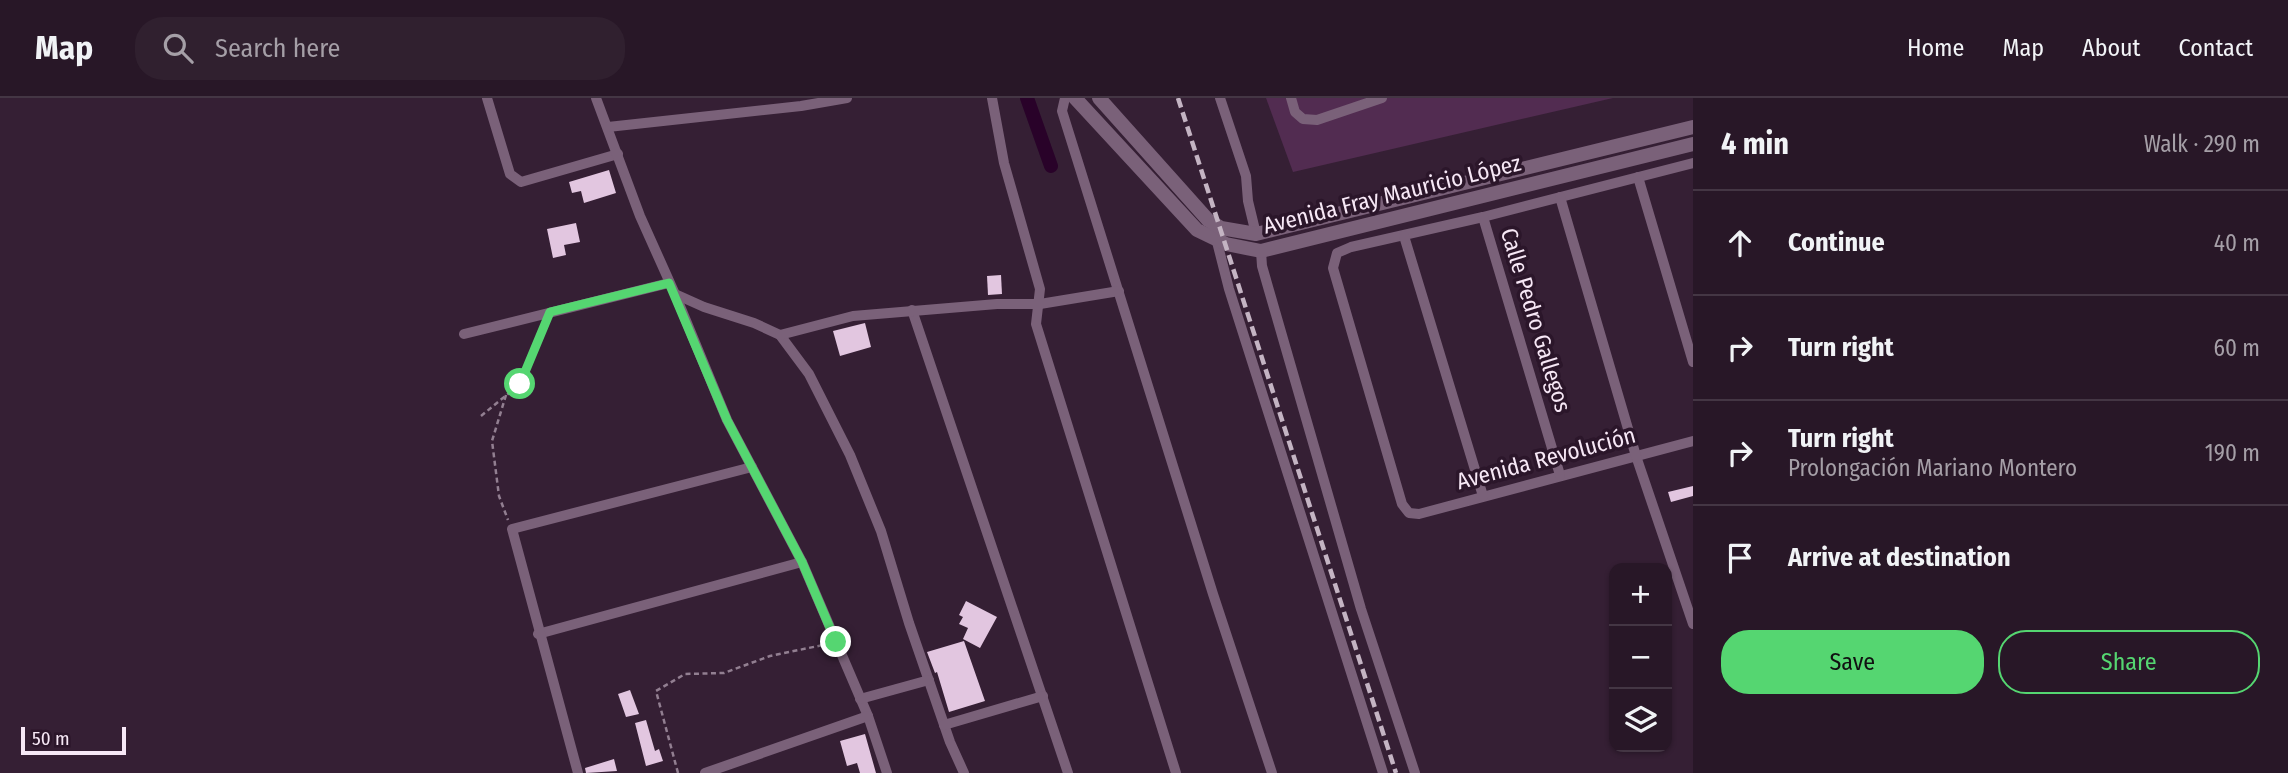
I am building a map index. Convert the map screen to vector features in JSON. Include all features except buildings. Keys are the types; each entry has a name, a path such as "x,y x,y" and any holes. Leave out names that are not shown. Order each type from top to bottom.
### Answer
{"street":[{"path":"486,98 510,174 521,182 618,154"},
{"path":"596,98 640,216 727,420 802,562 867,716 887,773"},
{"path":"608,127 801,106 847,98"},
{"path":"992,98 1004,163 1040,289 1036,324 1176,773"},
{"path":"1065,98 1062,111 1213,594 1272,773"},
{"name":"Avenida Fray Mauricio López","path":"1075,98 1197,230 1226,244 1261,251 1693,145"},
{"path":"1098,98 1213,223 1229,289 1383,773"},
{"path":"1220,98 1246,176 1248,201 1261,251 1262,266 1361,609 1415,773"},
{"path":"1291,98 1295,111 1303,119 1317,120 1382,98"},
{"name":"Avenida Fray Mauricio López","path":"1213,223 1221,228 1256,234 1693,127"},
{"path":"1483,496 1405,236 1693,163"},
{"path":"1638,177 1693,362"},
{"path":"1560,197 1636,456 1693,624"},
{"name":"Calle Pedro Gallegos","path":"1483,217 1560,475"},
{"name":"Avenida Revolución","path":"1405,236 1351,247 1337,253 1333,268 1402,504 1409,513 1419,514 1693,441"},
{"path":"464,334 669,283"},
{"path":"780,335 853,316 912,310 1040,304 1119,291"},
{"path":"675,294 780,335 809,374 850,455 881,531 944,725 964,773"},
{"path":"912,310 1069,773"},
{"path":"578,773 538,634 512,529 752,467"},
{"path":"538,634 802,562"},
{"path":"860,699 929,680"},
{"path":"944,725 1043,696"},
{"path":"705,773 867,716"}],"path":[{"path":"481,416 520,384 550,312"},
{"path":"506,395 492,441 499,496 512,529"},
{"path":"678,773 656,691 685,674 724,673 770,656 836,642"}],"shaded area":[{"path":"1266,98 1613,98 1293,172"}],"waterway":[{"path":"1027,98 1051,166"}],"railway":[{"path":"1178,98 1396,773"}],"route":[{"path":"520,384 550,312 669,283 727,420 802,562 836,642"}]}
